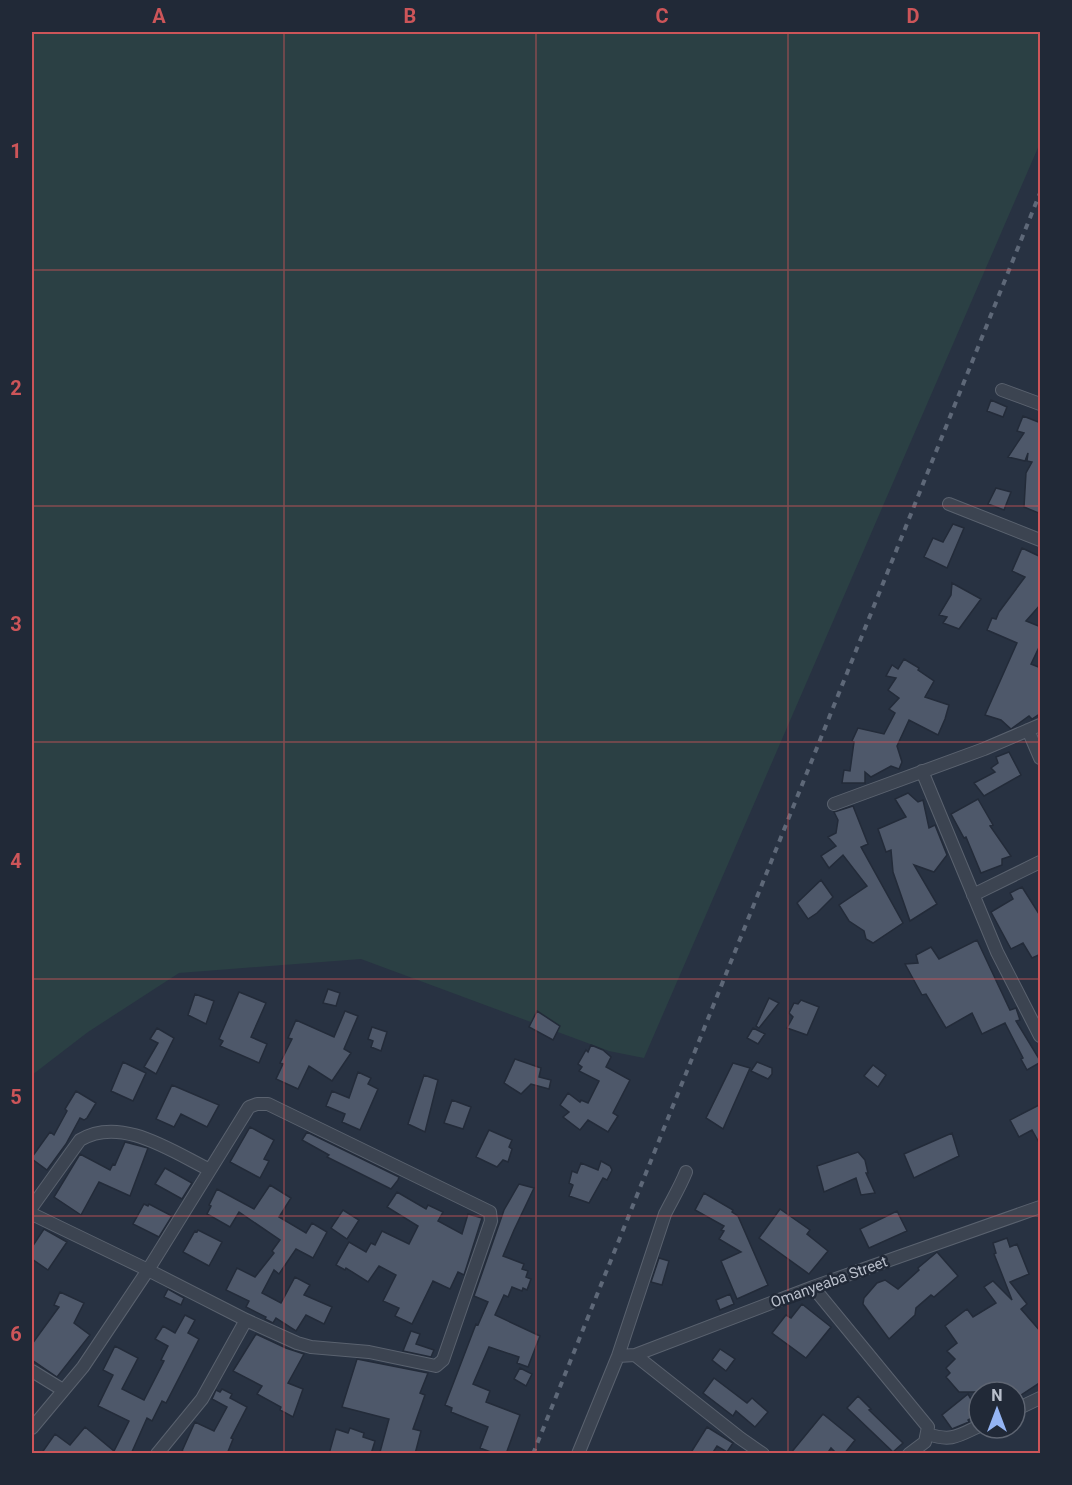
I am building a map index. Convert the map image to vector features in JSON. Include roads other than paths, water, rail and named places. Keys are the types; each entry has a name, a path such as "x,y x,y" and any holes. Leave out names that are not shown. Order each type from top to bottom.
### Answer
{"street":[{"path":"1002,390 1041,404"},
{"path":"949,504 1041,540"},
{"path":"834,804 1041,724"},
{"path":"1028,730 1041,758"},
{"path":"922,771 997,952 1035,1014 1041,1036"},
{"path":"973,895 1041,862"},
{"path":"32,1214 148,1270 246,1320 311,1347 369,1352 436,1366 443,1360 491,1221 490,1212 268,1104 249,1107 148,1270 83,1367 32,1428"},
{"path":"32,1207 80,1140 88,1135 125,1132 141,1137 210,1170"},
{"path":"578,1454 618,1356 665,1214 678,1193 686,1172"},
{"name":"Omanyeaba Street","path":"618,1356 635,1355 813,1287 1041,1207"},
{"path":"813,1287 928,1427 925,1442 909,1454"},
{"path":"156,1454 202,1399 246,1320"},
{"path":"635,1355 763,1454"},
{"path":"32,1371 63,1390"},
{"path":"1027,1404 1041,1398"},
{"path":"928,1434 943,1439 953,1438 967,1432"}],"railway":[{"path":"533,1454 1040,193"}]}
